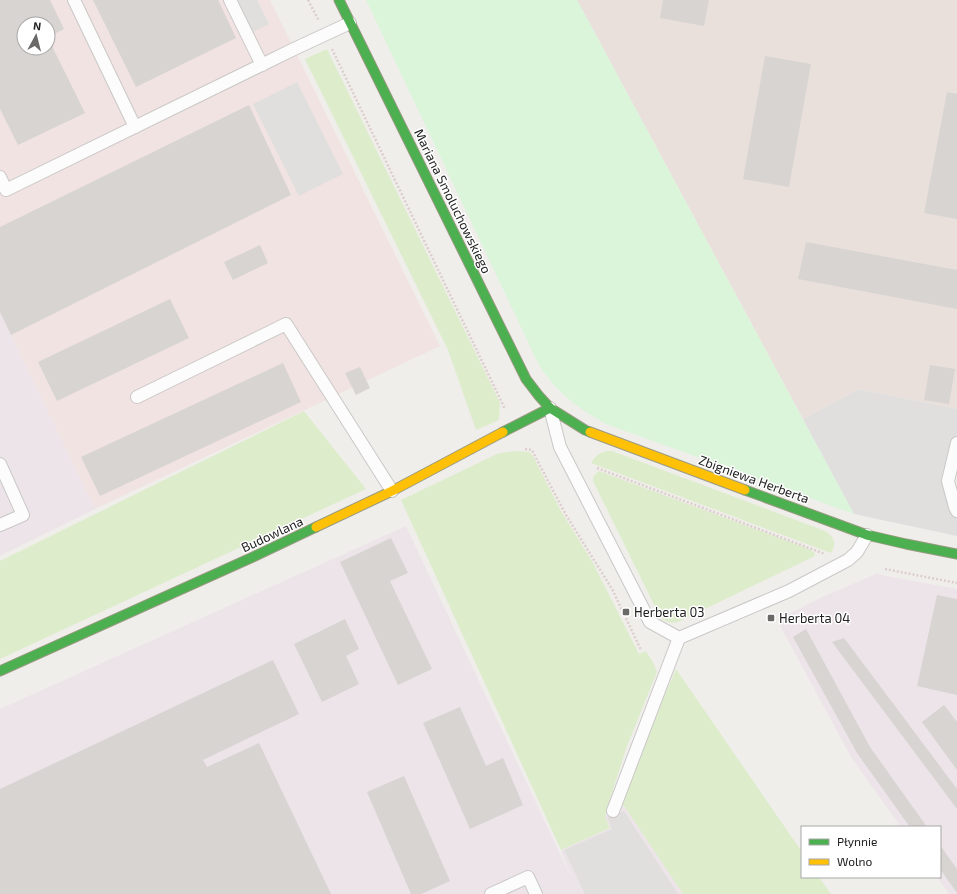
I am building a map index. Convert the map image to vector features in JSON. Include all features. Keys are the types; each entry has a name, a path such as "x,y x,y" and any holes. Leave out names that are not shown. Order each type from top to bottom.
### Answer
{"street":[{"name":"Mariana Smoluchowskiego","path":"339,0 526,379 550,408"},
{"name":"Budowlana","path":"0,671 254,557 392,491 550,408"},
{"name":"Zbigniewa Herberta","path":"550,408 570,422 592,433 867,535 957,554"}],"lane":[{"path":"74,0 135,127"},
{"path":"230,0 262,65"},
{"path":"0,177 6,190 350,23"},
{"path":"137,397 286,324 392,491"},
{"path":"550,408 560,447 650,622 679,638"},
{"path":"957,443 948,481 957,511"},
{"path":"0,464 23,515 0,525"},
{"path":"613,811 679,638 789,591 848,560 857,552 867,535"},
{"path":"491,894 528,877 536,894"}],"path":[{"path":"308,0 507,412"},
{"path":"525,449 532,450 536,456 566,515 612,589 641,650"},
{"path":"597,468 827,554"},
{"path":"885,569 957,583"}],"shaded area":[{"path":"0,0 270,0 440,346 95,509 0,312"},
{"path":"238,0 257,0 269,24 253,32"},
{"path":"577,0 957,0 957,409 859,389 803,419"},
{"path":"297,82 343,174 299,196 253,104"},
{"path":"0,312 95,509 0,556"},
{"path":"859,389 957,409 957,443 948,481 957,511 957,536 854,514 803,419"},
{"path":"406,526 570,875 561,850 610,828 605,817 611,796 620,800 683,894 0,894 0,709"},
{"path":"876,574 957,589 957,894 949,894 938,878 941,878 941,826 900,826 851,757 777,620 820,598"},
{"path":"624,811 678,894 585,894 564,850 612,829 607,817"}],"green space":[{"path":"366,0 577,0 854,514 606,424 581,409 552,383 536,359"},
{"path":"327,49 500,403 499,420 476,430 448,350 305,59"},
{"path":"304,411 366,489 0,659 0,561"},
{"path":"516,451 529,452 533,456 561,511 593,563 639,654 646,651 657,672 627,746 611,796 605,817 610,828 561,850 401,500 497,454"},
{"path":"612,451 825,531 834,540 833,549 831,553 591,463 598,455"},
{"path":"599,471 809,549 815,553 815,556 678,622 668,622 660,617 593,481 594,475"},
{"path":"676,669 801,851 801,878 820,878 831,894 683,894 620,800"}],"building":[{"path":"0,0 50,0 64,29 56,33 56,16 16,16 16,56 56,56 56,54 85,113 18,145 0,109"},
{"path":"93,0 218,0 236,38 136,87"},
{"path":"663,0 709,0 704,26 660,18"},
{"path":"765,56 811,64 789,187 743,179"},
{"path":"947,92 957,94 957,219 924,213"},
{"path":"249,105 291,195 11,335 0,312 0,227"},
{"path":"806,242 957,270 957,309 798,279"},
{"path":"260,245 268,263 233,280 224,262"},
{"path":"170,299 189,338 57,401 38,362"},
{"path":"283,363 301,402 100,496 81,457"},
{"path":"930,365 955,369 949,404 924,400"},
{"path":"360,367 370,388 356,395 345,373"},
{"path":"391,538 408,573 390,581 432,669 398,685 340,562"},
{"path":"937,595 957,599 957,695 917,686"},
{"path":"345,619 359,649 346,656 359,684 322,702 294,644"},
{"path":"806,629 870,747 926,826 909,826 857,753 793,637"},
{"path":"844,638 957,789 957,809 832,642"},
{"path":"273,660 299,714 203,760 207,767 259,743 331,894 0,894 0,789"},
{"path":"944,705 957,722 957,770 922,722"},
{"path":"460,707 486,766 503,758 523,805 470,829 423,723"},
{"path":"404,776 450,881 421,894 411,894 367,792"},
{"path":"941,846 957,869 957,893 941,870"}],"traffic: fast":[{"path":"339,0 526,379 550,408 590,432"},
{"path":"503,432 550,408"},
{"path":"745,490 867,535 957,554"},
{"path":"0,671 316,527"}],"traffic: slow":[{"path":"316,527 392,491 503,432"},
{"path":"590,432 745,490"}],"place":[{"name":"Herberta 03","path":"626,612"},
{"name":"Herberta 04","path":"771,618"}]}
